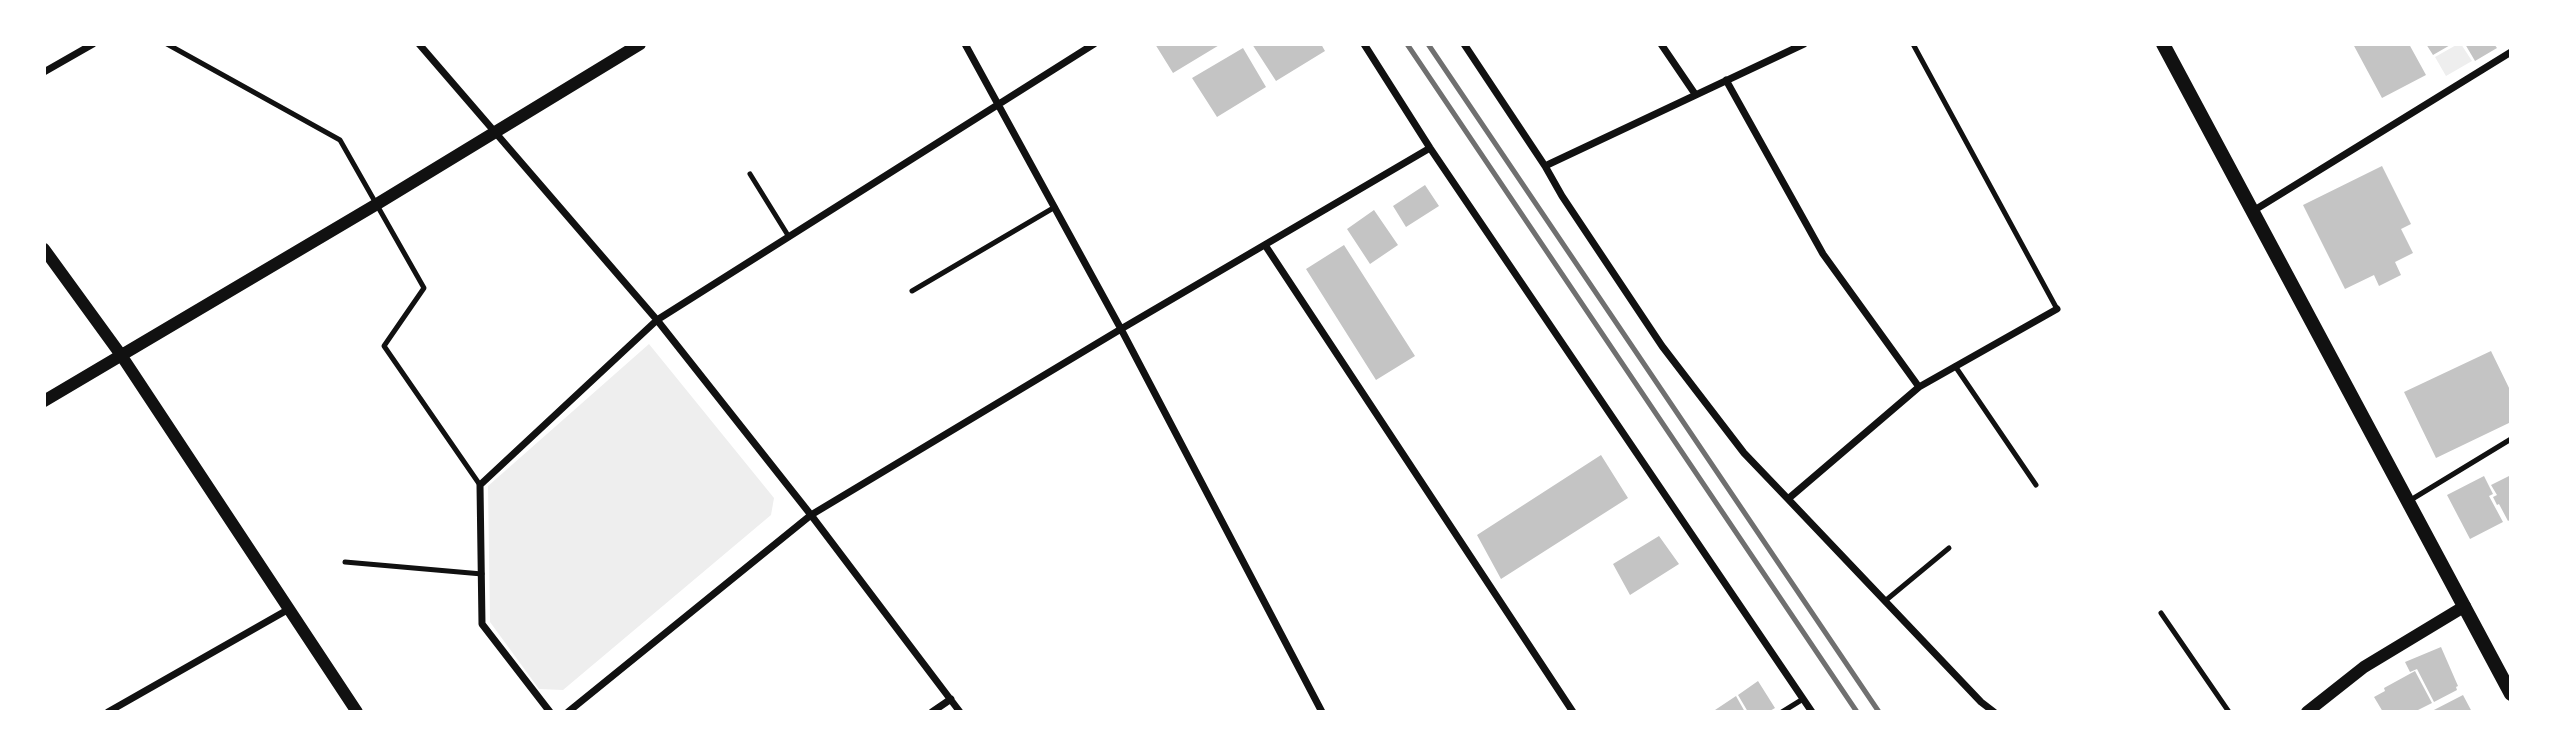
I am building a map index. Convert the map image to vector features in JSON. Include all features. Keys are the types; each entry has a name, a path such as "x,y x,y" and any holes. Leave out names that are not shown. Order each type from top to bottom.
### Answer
{"main road":[{"path":"2163,44 2511,694"}],"street":[{"path":"44,72 93,44"},
{"path":"419,44 657,320 811,515 960,712"},
{"path":"44,401 377,204 640,44"},
{"path":"965,44 1121,329 1322,712"},
{"path":"550,712 482,625 480,485 657,320 1094,44"},
{"path":"1364,44 1430,148 1812,712"},
{"path":"1464,44 1662,346 1744,453 1981,702 1994,712"},
{"path":"1661,44 1695,94"},
{"path":"1545,166 1804,44"},
{"path":"2253,212 2511,52"},
{"path":"1726,80 1823,254 1919,387"},
{"path":"568,712 811,515 1430,148"},
{"path":"1265,245 1573,712"},
{"path":"44,250 121,355 357,712"},
{"path":"1787,499 1919,387 2057,309"},
{"path":"2307,712 2364,667 2465,606"},
{"path":"108,712 289,609"},
{"path":"932,712 951,699"}],"lane":[{"path":"167,44 340,140 424,288 384,346 480,485"},
{"path":"1913,44 2057,309"},
{"path":"750,174 789,237"},
{"path":"912,291 1055,207"},
{"path":"1955,365 2036,485"},
{"path":"2409,501 2511,439"},
{"path":"1885,601 1949,548"},
{"path":"345,562 482,574"},
{"path":"2161,613 2229,712"},
{"path":"1782,712 1803,699"}],"shaded area":[{"path":"2461,44 2472,61 2446,76 2435,57"},
{"path":"649,344 774,498 771,515 563,690 539,689 490,622 488,486"}],"building":[{"path":"1155,44 1221,44 1173,73"},
{"path":"1252,44 1321,44 1325,51 1276,81"},
{"path":"2353,44 2409,44 2426,75 2382,98"},
{"path":"2426,44 2452,44 2433,55"},
{"path":"2465,44 2494,44 2497,48 2475,61"},
{"path":"1243,48 1266,87 1217,117 1192,78"},
{"path":"2382,166 2411,224 2401,229 2413,253 2395,262 2401,275 2379,286 2374,275 2345,289 2303,205"},
{"path":"1425,185 1439,206 1406,227 1393,206"},
{"path":"1374,210 1398,245 1370,264 1347,229"},
{"path":"1344,245 1415,356 1376,380 1306,269"},
{"path":"2491,351 2511,392 2511,422 2436,458 2404,392"},
{"path":"1601,455 1628,498 1501,579 1477,535"},
{"path":"2511,475 2511,519 2508,521 2493,497 2497,495 2491,485"},
{"path":"2484,476 2493,494 2489,496 2503,522 2470,539 2447,495"},
{"path":"1659,536 1679,564 1630,595 1613,564"},
{"path":"2441,647 2458,686 2457,690 2434,702 2417,669 2410,672 2405,662"},
{"path":"2415,671 2432,703 2414,712 2383,712 2374,697 2385,691 2384,688"},
{"path":"1758,681 1775,708 1768,712 1748,712 1738,695"},
{"path":"2463,695 2472,712 2430,712"},
{"path":"1736,696 1745,712 1715,710"}],"railway":[{"path":"1407,44 1857,712"},
{"path":"1428,44 1879,712"}]}
